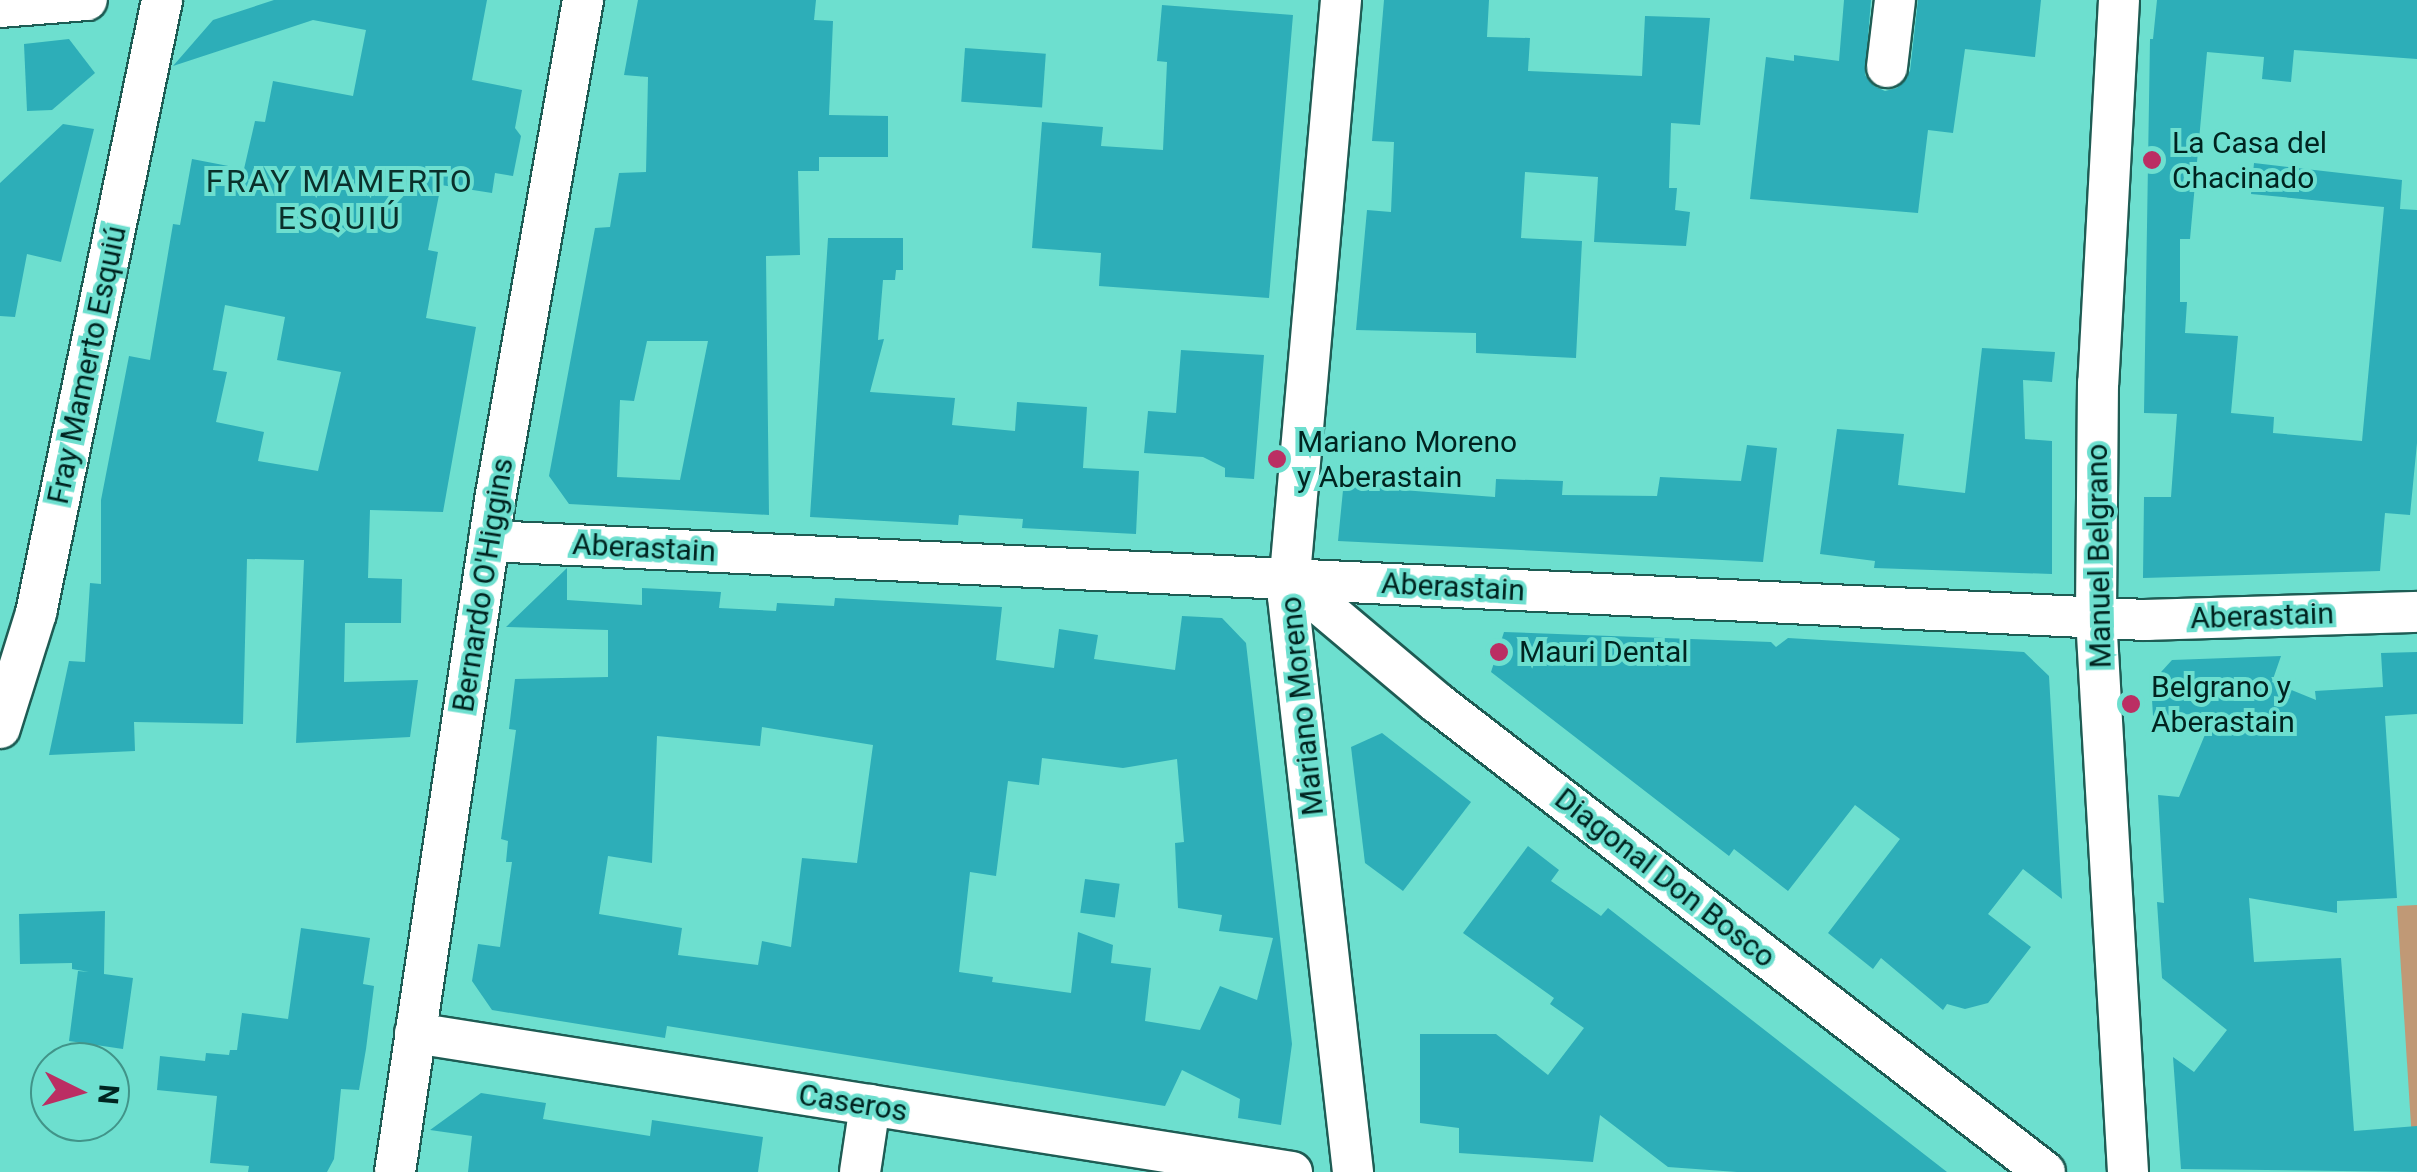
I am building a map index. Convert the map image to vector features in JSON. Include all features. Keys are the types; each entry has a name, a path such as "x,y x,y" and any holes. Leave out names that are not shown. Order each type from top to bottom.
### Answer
{"street":[{"path":"0,7 87,0"},
{"name":"Fray Mamerto Esquiú","path":"0,728 36,613 162,0"},
{"name":"Bernardo O'Higgins","path":"396,1172 489,541 583,0"},
{"name":"Mariano Moreno","path":"1341,0 1290,579 1354,1172"},
{"path":"1887,67 1896,0"},
{"name":"Manuel Belgrano","path":"2120,0 2098,383 2096,618 2128,1172"},
{"name":"Aberastain","path":"489,541 2096,618 2417,612"},
{"name":"Diagonal Don Bosco","path":"1290,579 1436,702 2045,1172"},
{"name":"Caseros","path":"415,1033 1292,1172"},
{"path":"860,1172 870,1105"},
{"path":"1977,1118 1986,1146 1986,1172"}],"shaded area":[{"path":"2417,905 2417,1172 2414,1172 2397,906"}],"building":[{"path":"274,0 487,0 472,80 522,90 515,128 521,136 513,176 495,173 492,193 441,185 428,250 438,252 426,318 476,327 443,512 370,510 368,578 402,579 401,623 345,623 344,682 418,680 410,737 296,743 304,560 247,559 243,724 134,722 135,751 49,755 69,661 85,662 90,583 101,584 101,500 129,356 150,360 173,224 180,225 192,159 244,169 255,121 265,122 273,81 353,96 366,30 313,20 173,66 213,20","holes":["225,305 285,317 277,360 341,372 318,471 258,461 264,432 216,422 227,372 213,370"]},
{"path":"638,0 816,0 814,20 833,21 829,115 888,116 888,157 819,157 819,171 798,171 800,255 766,256 769,515 569,504 549,476 595,228 610,227 619,173 646,172 648,77 624,75","holes":["647,341 708,341 680,480 617,477 620,400 634,401"]},
{"path":"1384,0 1489,0 1487,37 1530,38 1528,71 1642,76 1645,16 1710,18 1700,125 1671,123 1669,188 1677,188 1675,210 1690,212 1686,246 1594,242 1598,177 1525,172 1521,238 1582,241 1576,358 1476,353 1476,333 1356,330 1367,210 1391,212 1394,142 1372,141"},
{"path":"1844,0 1871,0 1865,75 1885,91 1897,88 1910,71 1918,0 2041,0 2035,57 1965,49 1953,133 1928,130 1918,213 1750,199 1766,57 1794,61 1794,55 1839,61"},
{"path":"2157,0 2417,0 2417,59 2294,50 2291,82 2262,79 2264,57 2207,52 2190,239 2180,239 2180,302 2187,302 2185,333 2238,336 2231,413 2274,417 2273,433 2362,441 2384,207 2251,194 2254,163 2402,180 2400,209 2417,210 2417,443 2410,515 2385,513 2380,571 2143,578 2144,497 2171,497 2177,414 2144,413 2150,39"},
{"path":"1162,5 1293,15 1269,298 1099,286 1101,253 1032,248 1042,122 1103,127 1101,146 1163,150 1167,62 1157,61"},
{"path":"69,39 95,73 52,110 27,111 24,44"},
{"path":"965,48 1046,54 1042,108 961,102"},
{"path":"63,124 94,129 61,262 27,254 15,317 0,316 0,183"},
{"path":"828,238 903,238 903,270 896,270 895,280 883,280 878,340 884,339 870,392 955,398 952,425 1015,431 1017,402 1087,407 1083,468 1139,471 1136,534 1022,528 1023,519 959,515 958,525 810,517"},
{"path":"1982,348 2055,352 2052,382 2023,380 2025,439 2052,441 2052,574 1874,568 1875,561 1820,554 1837,429 1904,434 1898,485 1965,493"},
{"path":"1181,350 1264,355 1254,479 1225,477 1225,468 1203,457 1144,453 1148,411 1176,413"},
{"path":"1747,445 1777,448 1763,562 1338,541 1345,470 1403,473 1402,490 1495,497 1496,479 1563,481 1562,495 1657,496 1660,477 1741,481"},
{"path":"567,568 567,600 642,605 642,588 721,592 719,608 776,611 777,603 834,606 835,598 1002,607 996,660 1054,668 1059,629 1098,635 1094,659 1175,670 1182,616 1222,618 1246,643 1292,1044 1281,1125 1238,1118 1240,1099 1182,1070 1165,1106 667,1026 665,1038 492,1010 472,981 478,944 500,947 512,862 506,862 508,841 501,839 516,730 509,729 515,679 608,677 608,630 506,627","holes":["762,727 873,745 857,863 802,858 791,947 762,941 758,965 678,955 682,928 599,914 608,856 652,863 657,736 760,746","1042,758 1123,768 1177,759 1184,842 1175,843 1178,908 1222,915 1219,931 1273,938 1257,1000 1220,986 1200,1030 1145,1021 1151,968 1111,963 1113,945 1078,932 1071,993 992,982 993,977 959,972 970,872 996,876 1008,781 1039,785"]},
{"path":"1504,632 1771,642 1776,647 1788,638 2024,652 2049,676 2062,899 2023,869 1988,914 2031,947 1988,1003 1965,1009 1947,1004 1943,1010 1881,958 1873,969 1828,933 1900,839 1855,805 1788,891 1734,849 1729,856 1491,672"},
{"path":"2417,652 2417,714 2385,716 2397,898 2337,901 2337,913 2249,898 2254,962 2341,958 2354,1131 2417,1126 2417,1172 2181,1169 2173,1057 2194,1072 2227,1030 2162,978 2157,902 2164,903 2158,795 2179,797 2214,713 2153,716 2151,683 2172,660 2281,656 2272,682 2316,700 2315,691 2383,687 2381,653"},
{"path":"1382,733 1471,802 1403,891 1365,863 1351,747"},
{"path":"1528,846 1559,870 1551,881 1601,916 1608,908 1947,1172 1737,1172 1668,1167 1600,1115 1593,1162 1459,1153 1459,1128 1420,1123 1420,1034 1496,1034 1548,1075 1584,1028 1550,1004 1554,998 1463,933"},
{"path":"1085,879 1120,884 1115,918 1080,913"},
{"path":"105,911 104,974 133,978 124,1042 69,1041 78,971 89,972 72,969 72,963 20,964 19,914"},
{"path":"301,928 370,938 363,984 374,986 366,1049 359,1090 341,1089 334,1159 327,1172 248,1172 249,1166 210,1163 217,1096 157,1090 160,1056 205,1061 206,1053 229,1055 230,1050 237,1050 242,1013 288,1019"},
{"path":"481,1093 546,1103 543,1119 650,1136 652,1120 763,1137 758,1172 468,1172 472,1136 430,1130"}],"place":[{"name":"La Casa del Chacinado","path":"2152,160"},
{"name":"Mariano Moreno y Aberastain","path":"1277,459"},
{"name":"Mauri Dental","path":"1499,652"},
{"name":"Belgrano y Aberastain","path":"2131,704"}],"district":[{"name":"FRAY MAMERTO ESQUIÚ","path":"340,200"}]}
